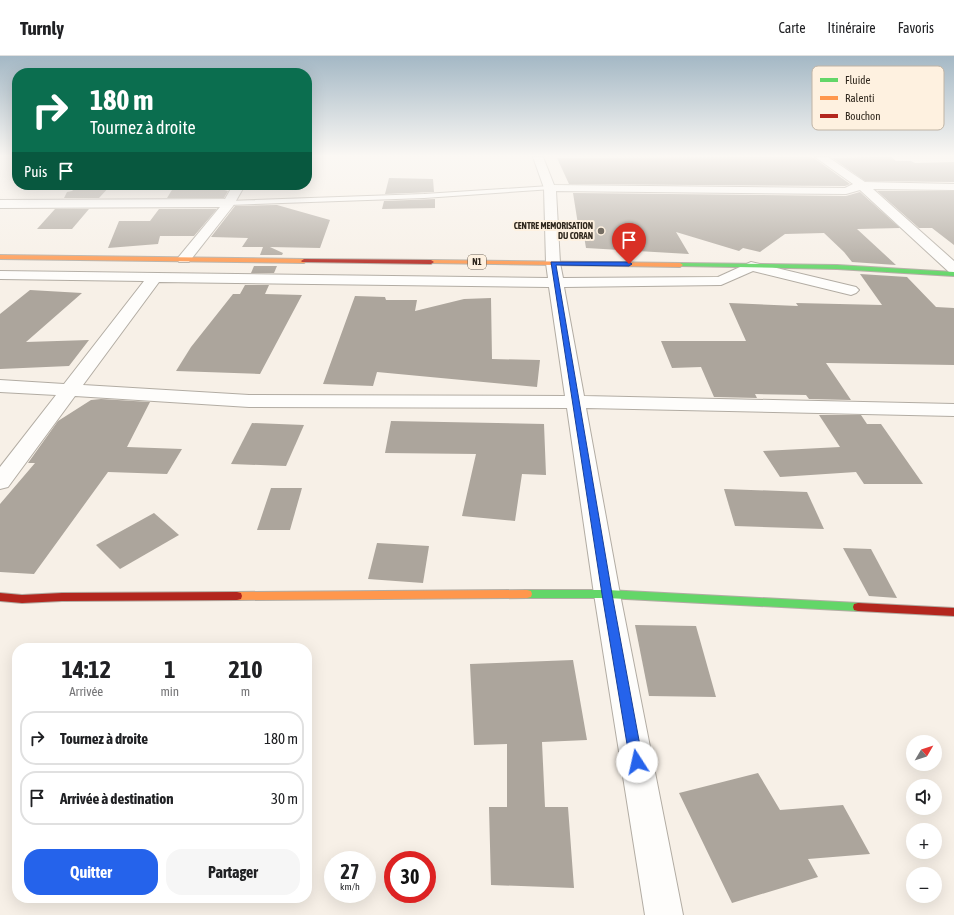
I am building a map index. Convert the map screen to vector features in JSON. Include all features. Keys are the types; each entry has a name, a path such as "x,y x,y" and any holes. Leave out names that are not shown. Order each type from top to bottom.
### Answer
{"main road":[{"name":"N1","path":"0,256 184,259 554,273 751,266 837,267 954,274"},
{"path":"0,597 22,599 70,596 607,594 954,612"}],"street":[{"path":"184,259 232,197"},
{"path":"550,197 554,273 607,594 664,915"},
{"path":"875,197 954,269"},
{"path":"0,204 229,203"},
{"path":"24,276 43,257"},
{"path":"3,281 24,276 155,277 554,273 721,281 751,266 851,290"},
{"path":"0,482 155,277"},
{"path":"0,386 249,401 576,402 954,410"}],"lane":[{"path":"229,203 394,197"}],"building":[{"path":"64,197 100,197 99,198"},
{"path":"168,197 225,197 224,198"},
{"path":"574,197 866,197 900,228 857,229 896,265 852,262 824,233 785,234 760,252 743,248 739,251 676,232 689,254 586,248 584,236 580,237"},
{"path":"884,197 954,197 954,245 932,228 919,228"},
{"path":"435,199 435,208 382,209 384,201"},
{"path":"277,205 330,220 320,248 270,247 283,253 282,255 260,255 263,247 242,247 248,238 211,237 235,206"},
{"path":"55,209 89,209 72,229 37,229"},
{"path":"159,209 217,209 194,236 160,236 158,244 108,248 119,221 150,221"},
{"path":"254,266 277,266 274,273 251,273"},
{"path":"860,274 907,277 936,307 954,308 954,365 826,363 851,400 809,399 806,395 755,394 757,398 714,397 701,367 672,368 661,341 746,341 729,303 798,306 796,303 882,305"},
{"path":"245,285 269,285 265,294 302,295 260,374 176,371 191,347 233,294 240,294"},
{"path":"30,290 82,293 26,342 89,340 69,366 0,369 0,314"},
{"path":"355,296 385,297 386,300 417,300 415,311 464,299 491,298 492,359 540,360 537,387 377,372 373,386 323,384"},
{"path":"101,399 150,402 127,447 182,449 167,474 108,472 34,574 0,572 0,504 35,463 28,463 58,421 91,400"},
{"path":"819,415 861,415 867,424 881,424 923,484 864,484 856,472 780,477 763,451 840,447"},
{"path":"391,421 544,424 546,475 522,474 515,521 462,516 476,454 385,453"},
{"path":"252,423 304,425 286,466 231,464"},
{"path":"271,488 302,488 290,530 257,530"},
{"path":"724,489 807,492 824,529 735,526"},
{"path":"154,513 179,535 120,569 96,545"},
{"path":"377,543 429,546 423,583 368,579"},
{"path":"843,548 871,549 897,598 869,596"},
{"path":"635,625 696,626 716,697 649,696"},
{"path":"573,660 587,740 542,742 545,807 568,807 574,888 491,885 489,807 507,807 507,744 474,745 470,664"},
{"path":"758,773 780,810 843,805 870,854 808,859 818,877 732,903 679,793"}],"traffic: fast":[{"path":"680,265 837,267 954,274"},
{"path":"527,594 607,594 858,607"}],"traffic: slow":[{"path":"0,257 304,261"},
{"path":"431,262 680,265"},
{"path":"237,596 527,594"}],"traffic: jam":[{"path":"304,261 431,262"},
{"path":"0,597 22,599 62,597 237,596"},
{"path":"858,607 954,612"}],"place":[{"name":"CENTRE MEMORISATION DU CORAN","path":"601,231"}],"route":[{"path":"629,264 553,263 607,594 637,762"}]}
